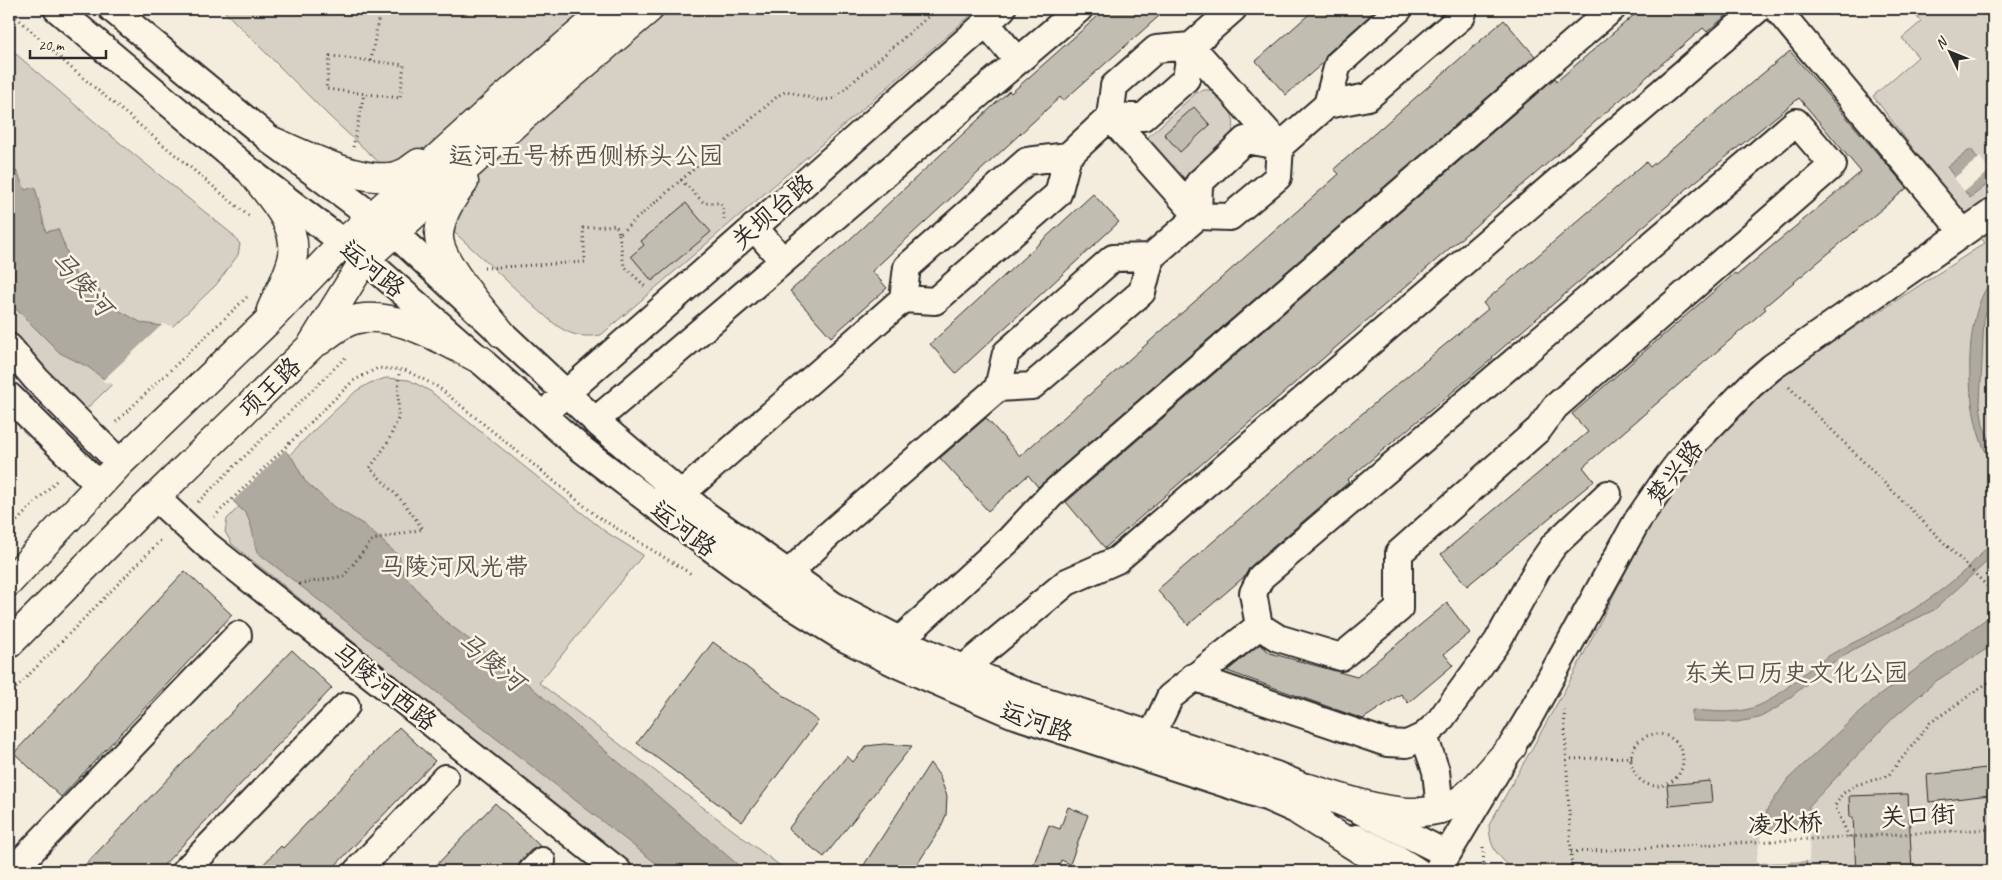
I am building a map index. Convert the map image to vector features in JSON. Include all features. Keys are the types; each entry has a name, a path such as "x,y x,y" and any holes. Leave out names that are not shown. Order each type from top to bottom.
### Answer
{"main road":[{"path":"502,334 446,261 439,235 444,211 501,117 608,9"},
{"path":"272,141 361,175 384,178 405,173 501,117 649,9"},
{"name":"项王路","path":"9,582 120,462 266,323 372,215 501,117"},
{"name":"项王路","path":"9,644 155,497 311,346 365,259 394,232 501,117"},
{"path":"252,173 280,210 293,234 293,256 266,323"},
{"path":"311,346 348,322 366,318 384,319 408,324 481,360"},
{"path":"1304,800 1392,810 1440,810 1466,796 1512,746"},
{"path":"1304,800 1386,871"}],"street":[{"name":"运河路","path":"57,9 252,173 365,259 579,447 674,505 783,585 842,637 894,650 958,679 1012,714 1149,746 1269,798 1304,800 1357,809 1437,867"},
{"name":"运河路","path":"112,9 272,141 394,232 595,421 674,505"},
{"path":"595,421 1079,9"},
{"path":"903,299 935,301 1044,207 1058,194 1068,156 1110,117 1114,86 1156,49 1190,46 1233,9"},
{"path":"1327,105 1338,64 1399,9"},
{"path":"998,388 1032,386 1142,292 1151,257 1198,216 1230,217 1278,177 1280,146 1327,105 1368,97 1462,16 1464,9"},
{"path":"894,650 1010,539 1051,495 1612,9"},
{"path":"958,679 1067,582 1117,560 1758,9"},
{"path":"1777,9 1963,232"},
{"path":"994,16 1018,61"},
{"name":"关坝台路","path":"542,414 994,16"},
{"path":"1110,117 1143,117 1186,79 1190,46"},
{"path":"1190,46 1280,146"},
{"path":"1110,117 1198,216"},
{"path":"1796,122 1833,166 1555,407 1539,429 1399,553 1399,608 1341,656 1278,638 1259,626 1253,593 1260,577 1796,122"},
{"path":"1198,216 1199,183 1245,140 1280,146"},
{"path":"674,505 903,299 908,267 1027,161 1068,156"},
{"name":"楚兴路","path":"1437,867 1568,651 1637,521 1693,444 1751,385 1772,367 1993,212"},
{"path":"754,227 783,261"},
{"path":"783,585 827,536 998,388 1006,353 1113,258 1151,257"},
{"path":"9,347 36,379 120,462"},
{"path":"9,396 99,485"},
{"path":"1193,677 1387,742 1407,744 1424,736 1438,723 1497,642 1538,568 1554,545 1608,494"},
{"name":"马陵河西路","path":"155,497 207,545 618,871"},
{"path":"1149,746 1170,697 1259,626"},
{"path":"12,871 238,635"},
{"path":"185,871 346,706"},
{"path":"1424,736 1436,771 1440,810"},
{"path":"357,871 445,778"},
{"name":"运河路","path":"1304,800 1381,850 1437,867"}],"path":[{"path":"371,61 380,9"},
{"path":"619,234 779,95 786,92 818,100 833,99 937,9"},
{"path":"9,10 70,67 254,222"},
{"path":"330,56 371,61 404,65 400,98 326,89 330,56"},
{"path":"349,171 364,94"},
{"path":"681,180 704,203 720,203 724,207 723,223"},
{"path":"453,270 585,262 582,228 616,225 624,266 650,290"},
{"path":"98,439 252,292"},
{"path":"213,520 215,515 353,380 378,368 405,370 438,387 598,517 693,575"},
{"path":"309,582 344,576 372,540 423,529 403,502 370,468 387,444 398,420 399,370"},
{"path":"1782,379 1993,592"},
{"path":"9,539 14,524 75,461"},
{"path":"1849,837 1835,806 1842,794 1856,785 1888,776 1930,723 1993,678"},
{"path":"1559,713 1564,704 1572,871"},
{"path":"1663,735 1677,744 1684,760 1678,776 1664,785 1656,786 1640,780 1635,773 1632,757 1639,742 1646,737 1663,735"},
{"path":"1566,759 1632,757"},
{"name":"关口街","path":"1844,837 1993,829"},
{"name":"凌水桥","path":"1571,852 1844,837"},
{"path":"1484,844 1482,851 1484,871"}],"green space":[{"name":"运河五号桥西侧桥头公园","path":"222,9 978,9 601,335 580,336 558,326 535,307 329,116"},
{"name":"东关口历史文化公园","path":"1911,9 1993,9 1993,871 1514,871 1493,846 1489,825 1573,675 1647,530 1681,475 1749,404 1798,364 1985,243 1873,96 1918,57 1902,38 1921,22"},
{"path":"9,48 109,134 232,234 240,244 238,255 216,285 82,413 9,338"},
{"path":"1210,90 1232,115 1233,128 1231,135 1185,177 1178,180 1146,143 1147,138 1196,93"},
{"name":"马陵河风光带","path":"386,378 409,380 430,391 606,532 643,555 539,683 787,871 638,871 232,544 225,532 227,519 312,432 356,391 370,383"}],"water":[{"path":"1971,149 1993,180 1970,198 1947,167"},
{"name":"马陵河","path":"9,162 17,172 25,190 35,187 46,232 58,229 81,288 91,282 120,311 142,323 170,327 293,459 305,481 334,507 363,524 399,556 404,574 441,618 529,685 745,871 666,871 257,552 252,528 246,514 113,382 104,379 88,367 60,353 9,302"},
{"path":"1993,279 1993,295 1984,318 1980,404 1983,425 1993,448 1993,464 1983,447 1976,424 1970,371 1971,344 1975,318 1982,296"},
{"path":"1993,539 1992,557 1934,610 1856,648 1835,661 1777,708 1759,718 1737,722 1692,721 1692,710 1742,711 1778,695 1827,657 1890,623 1939,592 1969,567"},
{"path":"1993,614 1993,645 1936,681 1893,718 1809,806 1806,871 1755,871 1759,862 1767,810 1788,779 1873,700"}],"pier":[{"path":"1980,157 1990,171 1964,191 1954,178"},
{"path":"163,324 172,326 286,449 232,502 112,384 102,381"},
{"path":"1810,830 1809,861 1756,863 1761,833"}],"building":[{"path":"1106,9 1167,9 1063,101 1060,97 872,271 887,288 831,337 790,291 847,242 1009,91 1011,93"},
{"path":"1315,9 1377,9 1328,53 1323,63 1286,95 1256,61"},
{"path":"1641,9 1734,9 1707,32 1703,28 1105,548 1066,502 1555,78 1557,81"},
{"path":"1504,20 1535,56 1038,487 1028,475 988,511 940,458 986,418 1020,456 1339,174 1334,169"},
{"path":"1790,51 1907,188 1764,307 1766,309 1583,467 1594,481 1467,586 1441,554 1588,432 1572,414 1735,273 1737,275 1861,172 1799,98 1689,187 1493,358 1347,480 1349,482 1251,566 1244,577 1188,625 1157,590 1340,432 1488,309 1483,303 1646,162 1650,167"},
{"path":"1194,107 1210,125 1180,152 1164,134"},
{"path":"1093,194 1119,222 956,373 930,344"},
{"path":"686,203 711,232 652,281 631,256 644,245 641,241"},
{"path":"185,571 232,615 61,797 14,753"},
{"path":"1447,603 1470,633 1444,654 1453,665 1408,703 1401,694 1363,719 1227,671 1260,644 1270,653 1357,677"},
{"path":"713,642 818,721 742,822 637,743"},
{"path":"292,650 332,688 158,871 79,871"},
{"path":"399,727 435,761 330,871 257,871 281,846 283,848"},
{"path":"884,744 912,746 824,857 788,829 847,756 853,762 866,746"},
{"path":"930,763 939,775 947,796 946,815 940,829 913,871 860,871"},
{"path":"1986,768 1990,795 1929,802 1927,775"},
{"path":"1710,781 1712,802 1669,806 1667,785"},
{"path":"1908,794 1912,871 1856,871 1853,817 1850,817 1849,796"},
{"path":"495,803 540,846 531,850 521,860 517,871 431,871"},
{"path":"1068,807 1088,815 1070,864 1061,860 1057,871 1031,871 1049,825 1060,829"}]}
